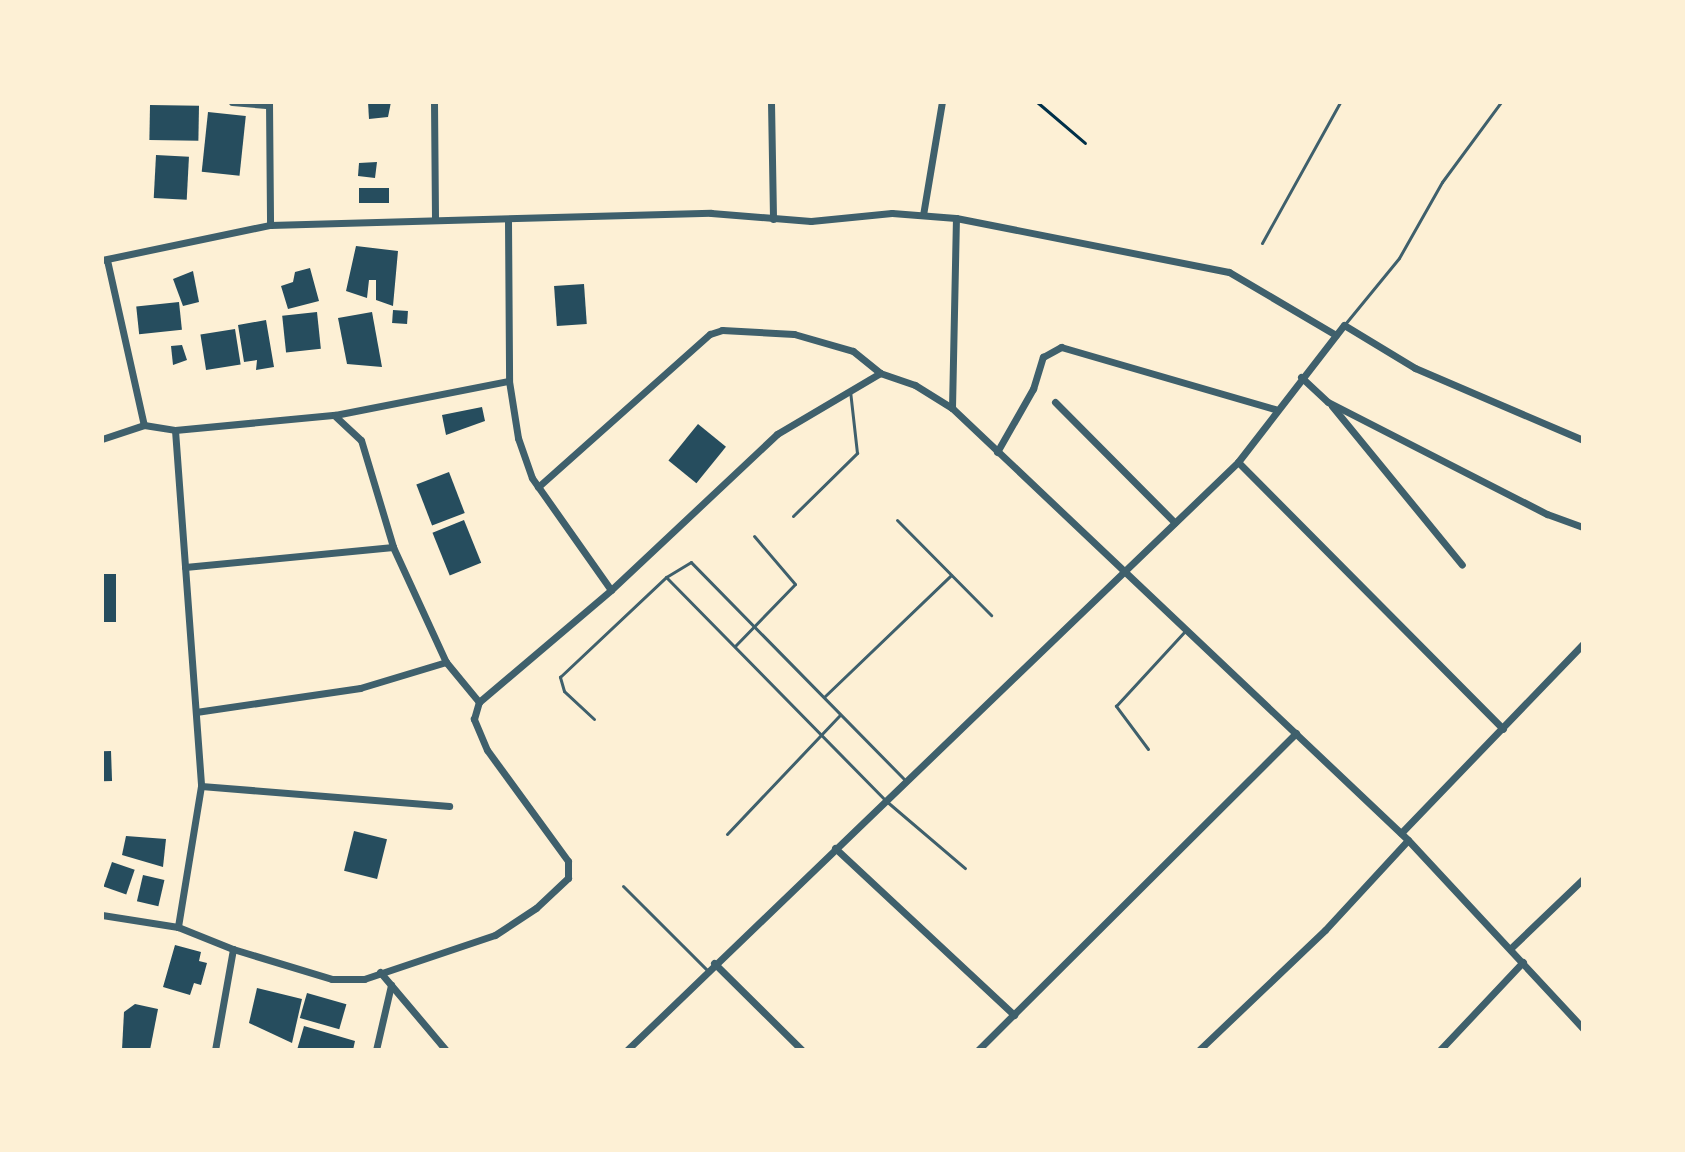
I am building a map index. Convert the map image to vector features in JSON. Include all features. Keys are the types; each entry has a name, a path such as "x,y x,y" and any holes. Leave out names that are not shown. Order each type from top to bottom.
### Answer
{"street":[{"path":"232,102 269,104 270,225"},
{"path":"434,102 435,220"},
{"path":"771,102 773,219"},
{"path":"923,215 942,102"},
{"path":"144,425 104,260 270,225 508,221 711,213 773,219 923,215 956,218 1229,272 1336,335"},
{"path":"952,408 956,218"},
{"path":"508,221 509,381 518,438 538,487 611,590"},
{"path":"627,1050 1238,462 1275,409 1344,325 1408,365 1583,440"},
{"path":"538,487 710,334 794,334 853,351 880,373 915,385 952,408 1401,833 1512,947 1548,996 1583,1028"},
{"path":"997,452 1033,389 1043,357 1061,347 1275,409"},
{"path":"102,915 178,927 233,949 332,979 364,979 509,928 570,872 556,842 487,750 474,719 479,702 611,590 777,434 880,373"},
{"path":"1301,377 1328,402 1462,565"},
{"path":"102,439 144,425 175,430 335,415 509,381"},
{"path":"1055,402 1175,523"},
{"path":"1328,402 1547,514 1583,527"},
{"path":"335,415 361,440 393,547 446,662 479,702"},
{"path":"175,430 201,786 178,927"},
{"path":"1238,462 1503,729"},
{"path":"185,567 393,547"},
{"path":"1401,833 1583,644"},
{"path":"196,712 347,691 446,662"},
{"path":"978,1050 1296,733"},
{"path":"201,786 449,806"},
{"path":"1199,1050 1325,930 1408,840"},
{"path":"835,848 1014,1015"},
{"path":"1512,947 1583,879"},
{"path":"215,1050 233,949"},
{"path":"1440,1050 1523,962"},
{"path":"714,963 802,1050"},
{"path":"380,972 446,1050"},
{"path":"376,1050 391,985"}],"lane":[{"path":"1262,243 1340,102"},
{"path":"1344,325 1399,258 1442,182 1498,103"},
{"path":"793,516 857,453 850,391"},
{"path":"897,520 991,615"},
{"path":"735,646 795,584 754,536"},
{"path":"594,719 564,691 560,677 666,577 691,562 905,780"},
{"path":"824,697 951,575"},
{"path":"666,577 885,800 965,868"},
{"path":"1148,749 1116,706 1185,631"},
{"path":"727,834 841,715"},
{"path":"623,886 707,970"}],"path":[{"path":"1037,102 1085,143"}],"building":[{"path":"368,102 391,102 388,117 369,119"},
{"path":"150,105 199,106 198,141 149,140"},
{"path":"208,112 246,116 240,176 202,172"},
{"path":"156,155 189,157 187,200 154,198"},
{"path":"377,162 375,178 358,176 359,163"},
{"path":"359,188 389,188 389,203 359,203"},
{"path":"356,246 398,251 393,306 376,300 376,280 369,280 367,298 346,291"},
{"path":"310,268 319,301 288,309 281,286 293,282 295,272"},
{"path":"193,271 199,302 183,306 173,279"},
{"path":"584,284 587,324 557,326 554,286"},
{"path":"179,302 182,330 139,334 136,306"},
{"path":"393,310 408,311 407,324 392,323"},
{"path":"317,312 321,349 286,352 282,316"},
{"path":"372,312 382,367 347,364 338,318"},
{"path":"266,320 274,367 256,370 257,360 244,362 238,325"},
{"path":"235,329 241,365 206,370 200,334"},
{"path":"182,345 187,360 173,365 171,346"},
{"path":"482,407 485,421 446,435 442,415"},
{"path":"698,424 726,447 696,483 668,461"},
{"path":"449,472 465,513 432,526 416,485"},
{"path":"464,520 481,563 450,575 432,533"},
{"path":"102,574 116,574 116,622 102,622"},
{"path":"102,751 111,751 112,781 103,781"},
{"path":"354,831 387,839 377,879 344,871"},
{"path":"126,836 166,839 163,867 122,855"},
{"path":"112,862 135,870 126,894 104,887"},
{"path":"143,875 164,880 158,906 137,901"},
{"path":"175,945 201,952 199,961 207,963 201,985 194,983 190,995 163,987"},
{"path":"257,988 302,999 292,1043 249,1023"},
{"path":"307,993 346,1004 339,1029 300,1018"},
{"path":"135,1004 158,1009 150,1050 122,1050 124,1012"},
{"path":"304,1026 355,1041 353,1050 297,1050"}]}
